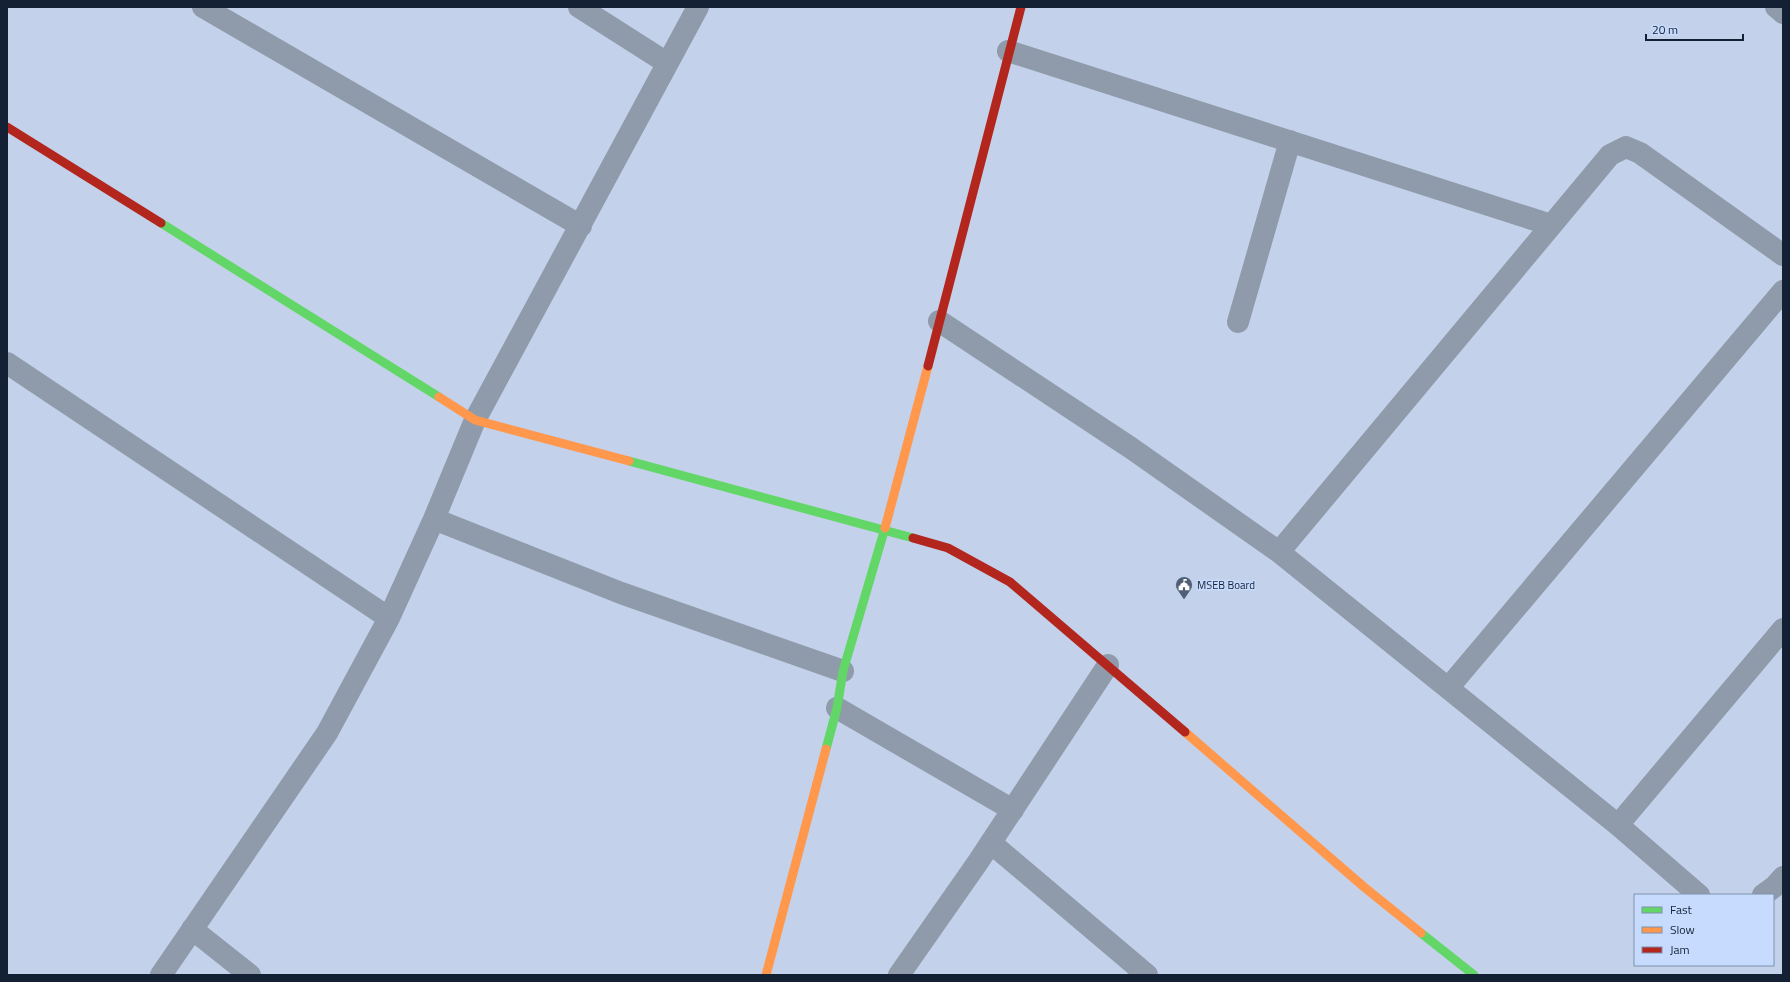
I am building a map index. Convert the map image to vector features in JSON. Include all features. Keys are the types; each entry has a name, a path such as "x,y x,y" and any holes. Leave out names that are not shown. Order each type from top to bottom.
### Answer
{"street":[{"path":"203,7 581,226"},
{"path":"579,7 666,63"},
{"path":"161,975 327,733 388,618 434,519 475,420 581,226 666,63 698,7"},
{"path":"766,975 838,708 844,671 885,529 1020,7"},
{"path":"1776,7 1783,13"},
{"path":"1008,50 1551,225"},
{"path":"7,127 475,420 885,529 948,548 1010,582 1364,888 1474,975"},
{"path":"1238,322 1290,141"},
{"path":"1279,552 1610,155 1626,147 1640,153 1783,255"},
{"path":"1449,687 1783,291"},
{"path":"939,321 1132,448 1279,552 1449,687 1618,825 1698,894"},
{"path":"7,362 388,618"},
{"path":"434,519 621,593 844,671"},
{"path":"1618,825 1783,629"},
{"path":"899,975 1013,810 1108,666"},
{"path":"838,708 1013,810"},
{"path":"990,843 1147,975"},
{"path":"1764,894 1774,887 1783,877"},
{"path":"192,929 250,975"}],"traffic: fast":[{"path":"161,223 439,397"},
{"path":"629,461 913,538"},
{"path":"826,749 837,708 843,671 885,528"},
{"path":"1421,933 1474,975"}],"traffic: slow":[{"path":"885,528 928,366"},
{"path":"439,397 475,420 629,461"},
{"path":"1185,732 1364,887 1421,933"},
{"path":"766,975 826,749"}],"traffic: jam":[{"path":"928,366 1021,7"},
{"path":"7,127 161,223"},
{"path":"913,538 948,548 1010,582 1185,732"}],"place":[{"name":"MSEB Board","path":"1184,600"}]}
